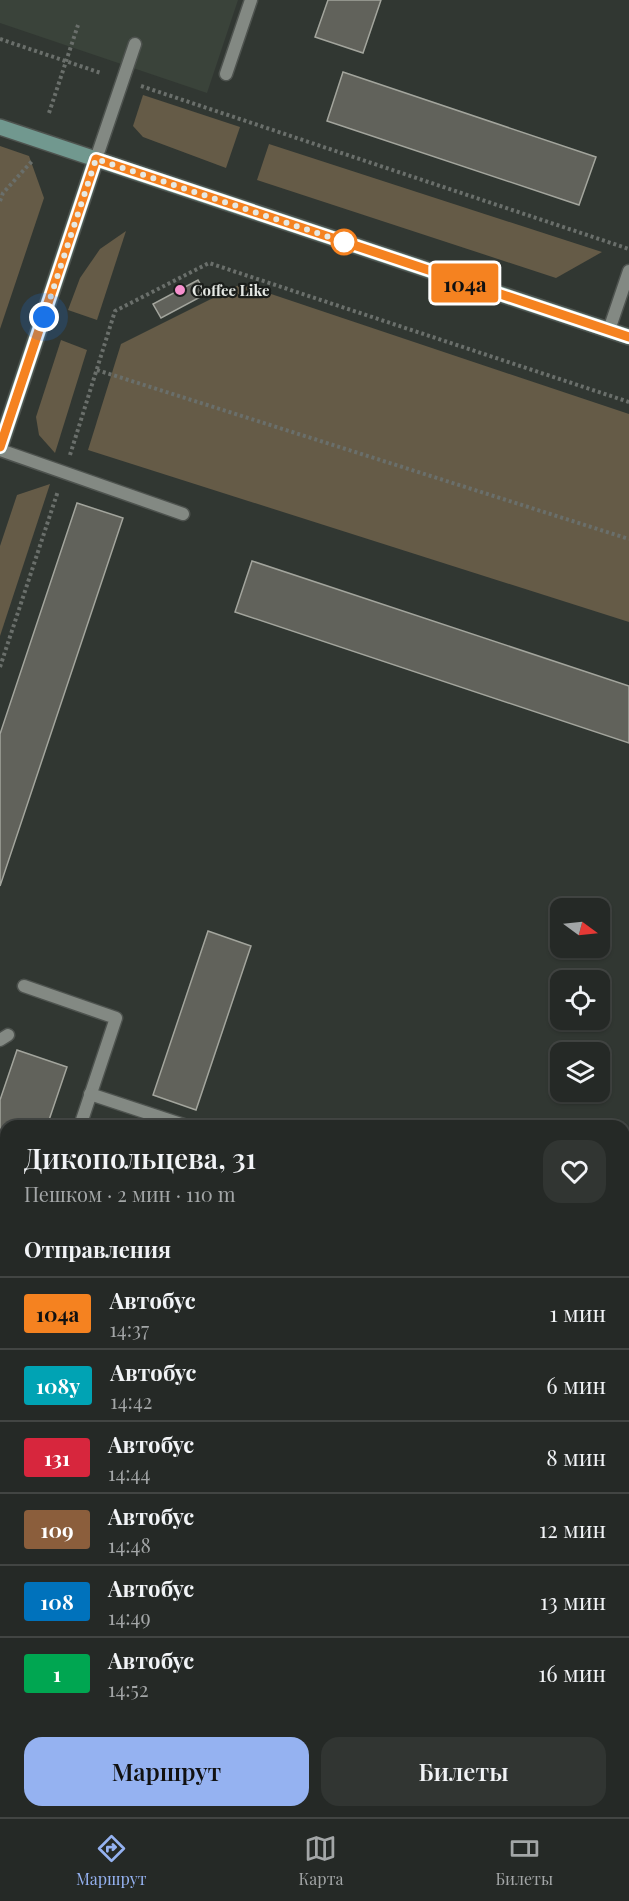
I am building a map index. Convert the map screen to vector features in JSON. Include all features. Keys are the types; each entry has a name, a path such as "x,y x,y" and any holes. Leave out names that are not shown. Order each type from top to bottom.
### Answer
{"main road":[{"path":"0,127 629,337"},
{"path":"0,449 96,159"}],"lane":[{"path":"226,74 250,0"},
{"path":"96,159 135,44"},
{"path":"609,330 629,271"},
{"path":"0,449 183,514"},
{"path":"24,986 116,1018 82,1120"},
{"path":"90,1094 169,1120"}],"path":[{"path":"49,113 78,25"},
{"path":"0,39 100,73"},
{"path":"141,86 629,249"},
{"path":"0,201 1,192 33,160"},
{"path":"115,311 209,263 629,402"},
{"path":"97,370 629,539"}],"shaded area":[{"path":"0,0 238,0 207,93 0,23"},
{"path":"143,95 240,127 226,168 143,137 133,126"},
{"path":"269,144 602,252 556,278 257,180"},
{"path":"0,146 29,156 44,198 0,329"},
{"path":"126,231 97,320 68,310 80,278 100,249"},
{"path":"241,284 629,414 629,622 88,450 121,344"},
{"path":"61,340 87,350 55,453 39,435 36,417"},
{"path":"50,484 0,636 0,546 17,495"}],"building":[{"path":"328,0 381,0 363,53 315,37"},
{"path":"343,72 596,157 579,205 327,121"},
{"path":"198,280 206,294 161,318 153,304"},
{"path":"77,503 123,518 0,886 0,734"},
{"path":"252,561 629,686 629,743 235,612"},
{"path":"208,931 251,946 196,1110 153,1095"},
{"path":"17,1050 67,1067 49,1120 0,1120 0,1100"}],"bus line":[{"name":"104а","path":"0,447 96,159 629,337"}],"place":[{"name":"Coffee Like","path":"180,290"}],"route":[{"path":"44,317 96,159 344,242"}]}
